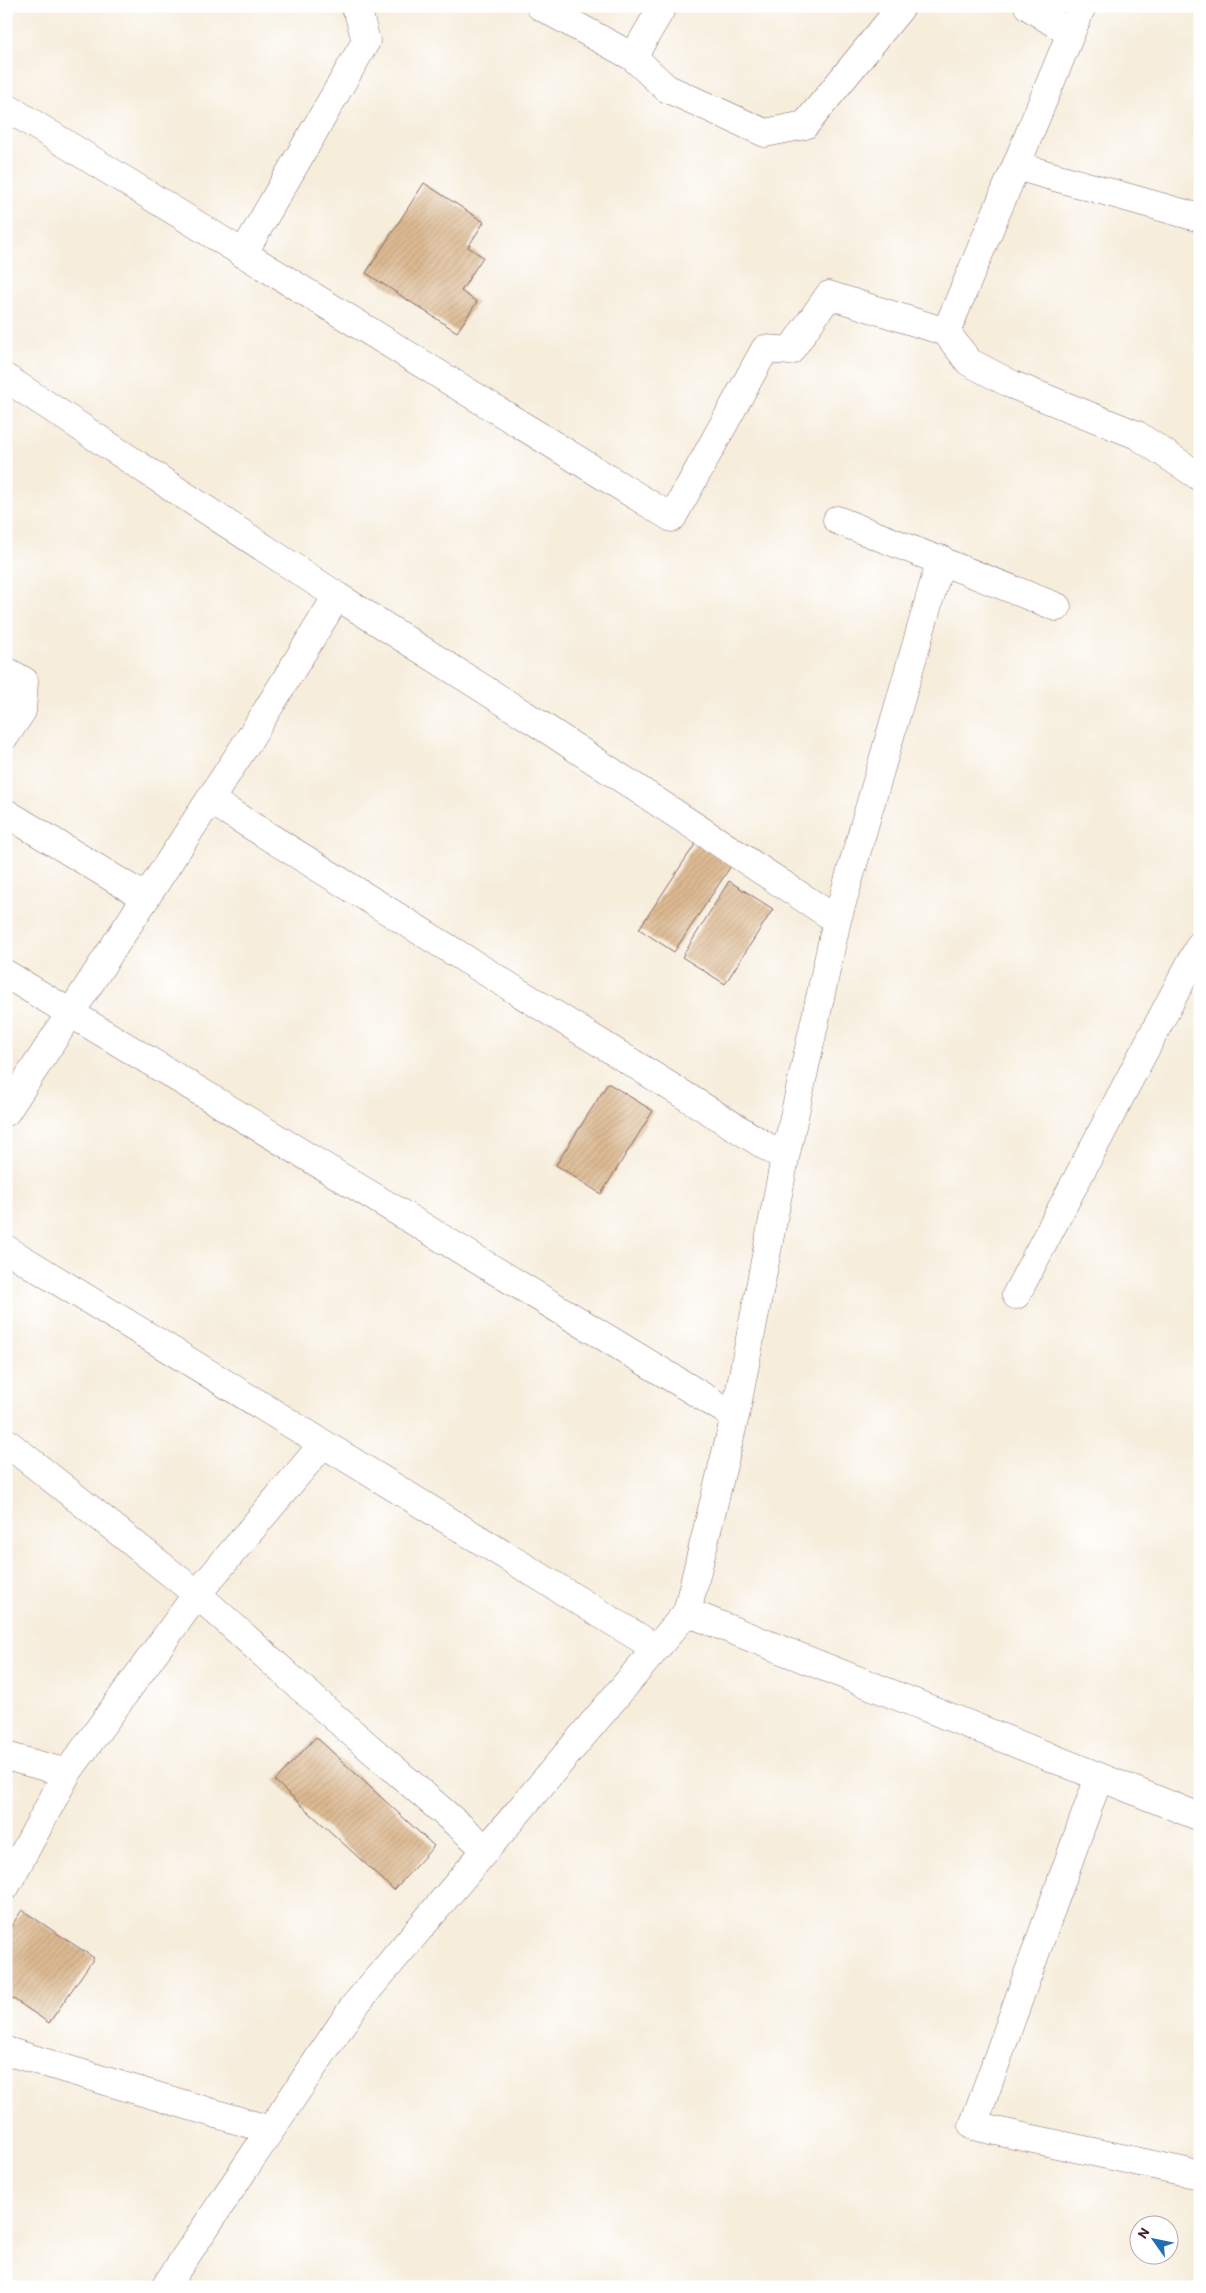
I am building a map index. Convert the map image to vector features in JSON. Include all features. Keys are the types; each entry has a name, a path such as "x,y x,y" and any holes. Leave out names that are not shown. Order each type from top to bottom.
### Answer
{"street":[{"path":"243,254 366,41 357,8 354,6"},
{"path":"540,6 633,57 666,88 765,133 805,125 902,6"},
{"path":"633,57 663,6"},
{"path":"1028,6 1070,33"},
{"path":"946,332 1082,6"},
{"path":"6,107 672,518 766,349 790,351 829,295 946,332 969,362 1013,385 1137,434 1200,477"},
{"path":"1016,166 1200,218"},
{"path":"6,378 337,596 538,724 837,920"},
{"path":"837,520 940,559 1057,607"},
{"path":"164,2287 354,2006 687,1612 735,1416 785,1158 837,920 940,559"},
{"path":"6,1112 210,800 337,596"},
{"path":"6,671 24,681 22,711 6,735"},
{"path":"210,800 785,1158"},
{"path":"6,813 146,898"},
{"path":"1016,1295 1200,944"},
{"path":"6,974 735,1416"},
{"path":"6,1249 656,1648"},
{"path":"6,1442 197,1594 326,1710 486,1849"},
{"path":"6,1886 67,1773 197,1594 323,1444"},
{"path":"687,1612 1200,1817"},
{"path":"6,1756 67,1773"},
{"path":"1099,1777 973,2126 1200,2175"},
{"path":"6,2051 270,2130"}],"building":[{"path":"424,183 484,222 468,247 483,257 461,291 477,302 457,332 366,273"},
{"path":"696,843 731,866 674,952 639,929"},
{"path":"729,881 773,909 725,984 682,957"},
{"path":"608,1083 653,1111 601,1194 556,1165"},
{"path":"316,1737 434,1846 394,1890 275,1781"},
{"path":"22,1910 94,1958 49,2023 6,1994 6,1934"}]}
